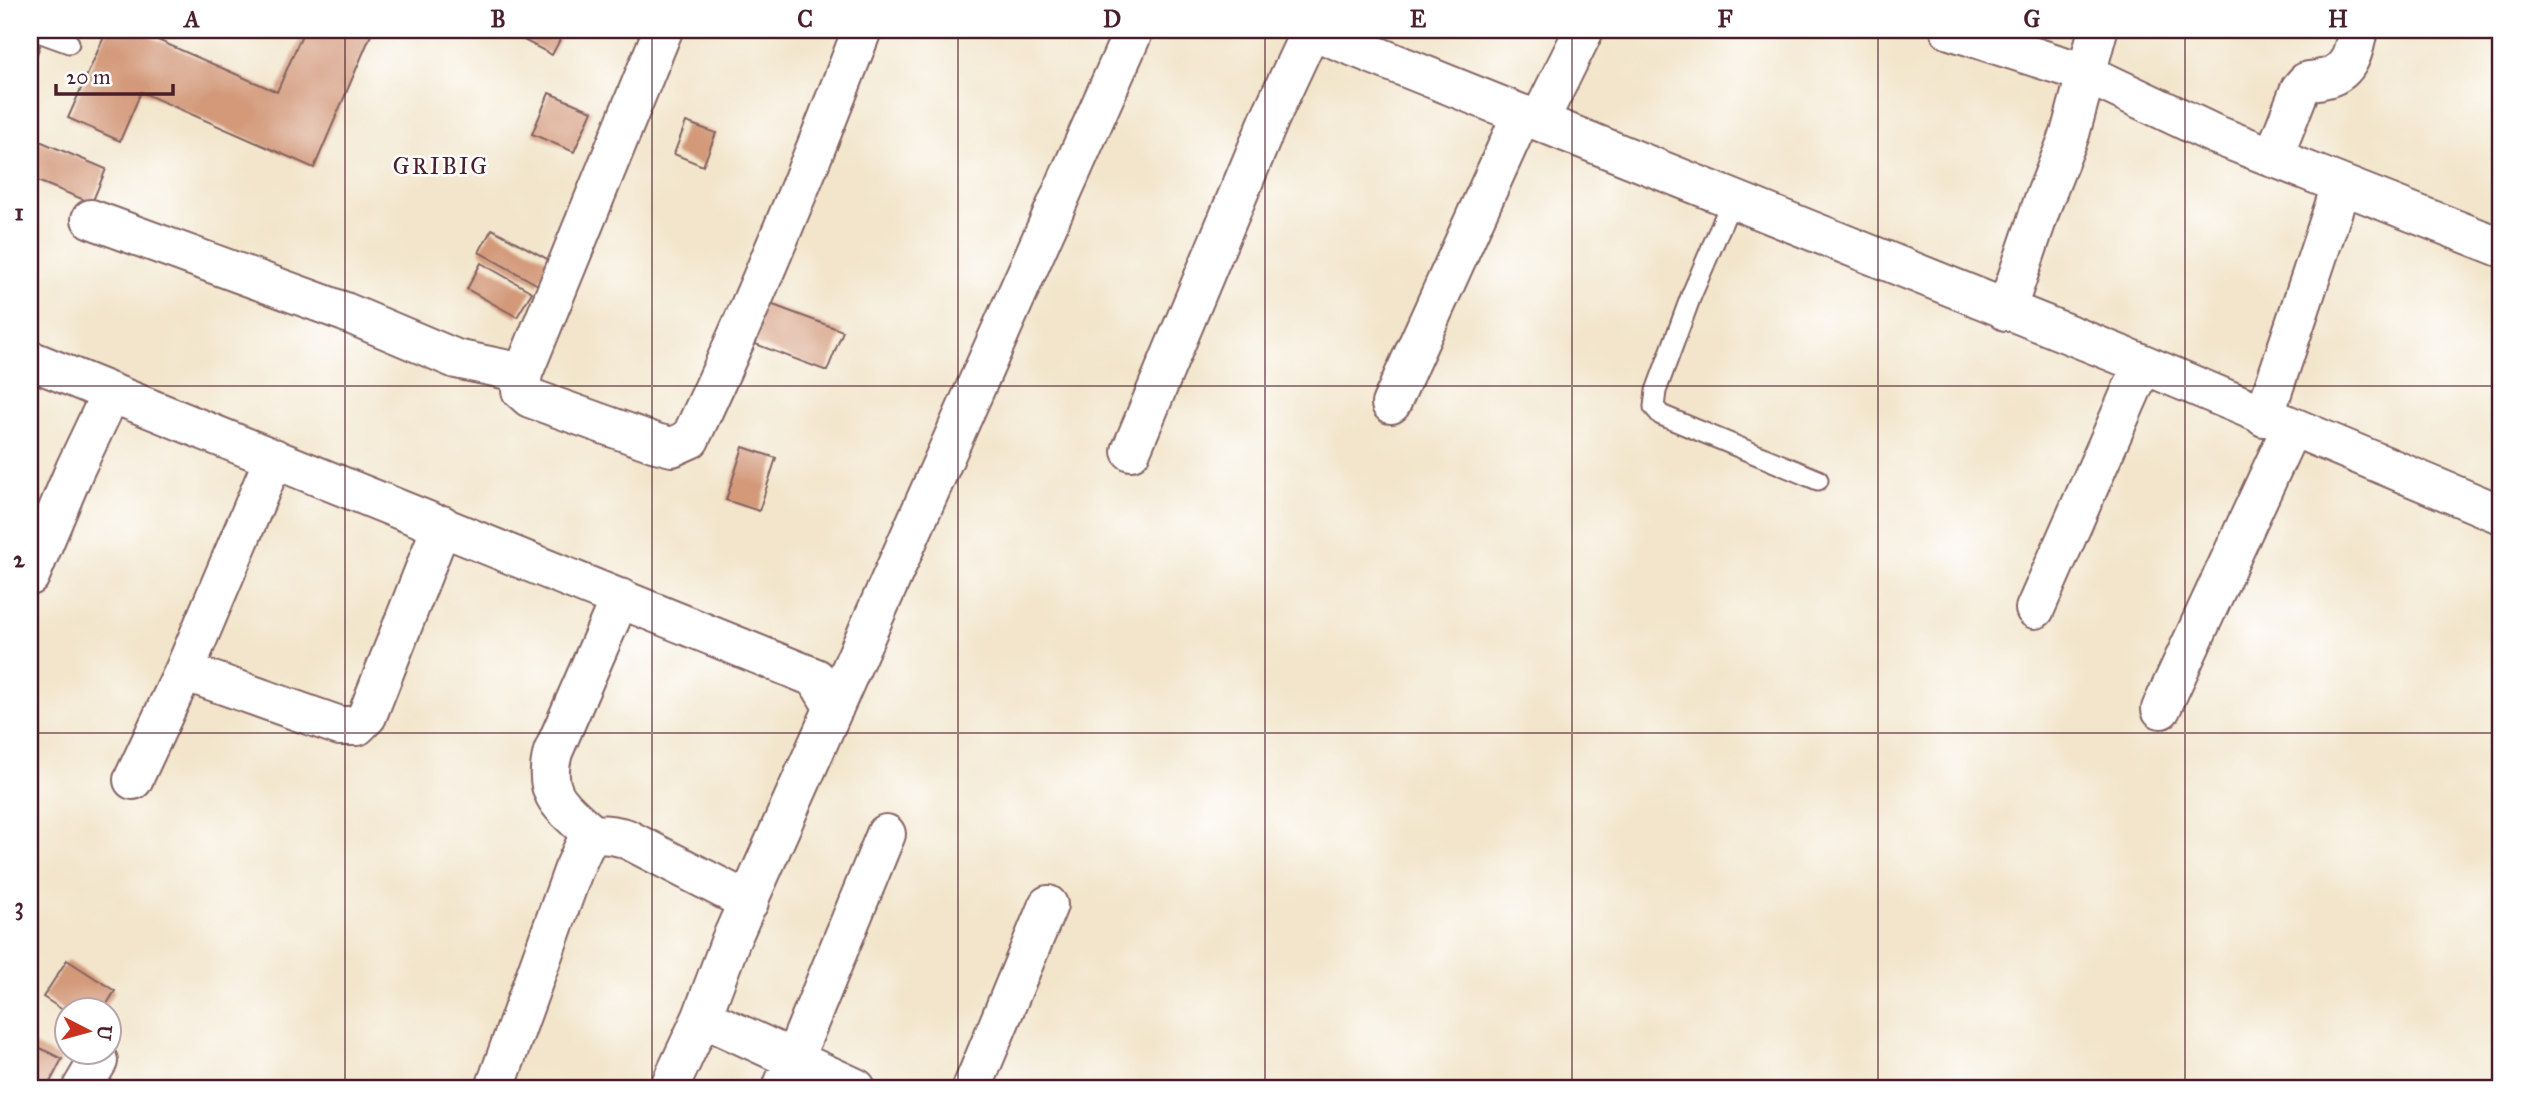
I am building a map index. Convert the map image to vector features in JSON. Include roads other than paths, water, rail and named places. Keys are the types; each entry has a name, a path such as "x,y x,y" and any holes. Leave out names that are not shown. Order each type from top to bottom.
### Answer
{"street":[{"path":"663,30 523,373 522,390 530,398 672,447 690,439 717,383 825,127 862,30"},
{"path":"669,1088 702,1017 730,942 1134,30"},
{"path":"1131,451 1270,118 1312,30 2143,365 2500,514"},
{"path":"1391,404 1530,118 1584,30"},
{"path":"1950,30 2085,73 2214,134 2500,247"},
{"path":"2006,310 2043,202 2070,134 2098,30"},
{"path":"2273,158 2300,89 2305,82 2335,76 2346,68 2352,56 2358,30"},
{"path":"2161,709 2278,422 2341,186"},
{"path":"91,219 345,312 456,359 523,373"},
{"path":"30,360 816,678 834,708"},
{"path":"2035,609 2143,365"},
{"path":"30,576 75,468 111,393"},
{"path":"133,780 184,671 274,458"},
{"path":"184,671 340,726 356,726 367,716 442,525"},
{"path":"593,835 561,805 550,787 548,771 553,752 620,598"},
{"path":"495,1088 573,871 586,842 593,835 605,833 625,838 749,902"},
{"path":"788,1074 886,834"},
{"path":"972,1088 1048,905"},
{"path":"702,1017 788,1074 856,1088"}],"lane":[{"path":"33,30 68,43"},
{"path":"1732,200 1687,307 1656,391 1654,407 1661,415 1818,480"}],"district":[{"name":"GRIBIG","path":"441,166"}]}
